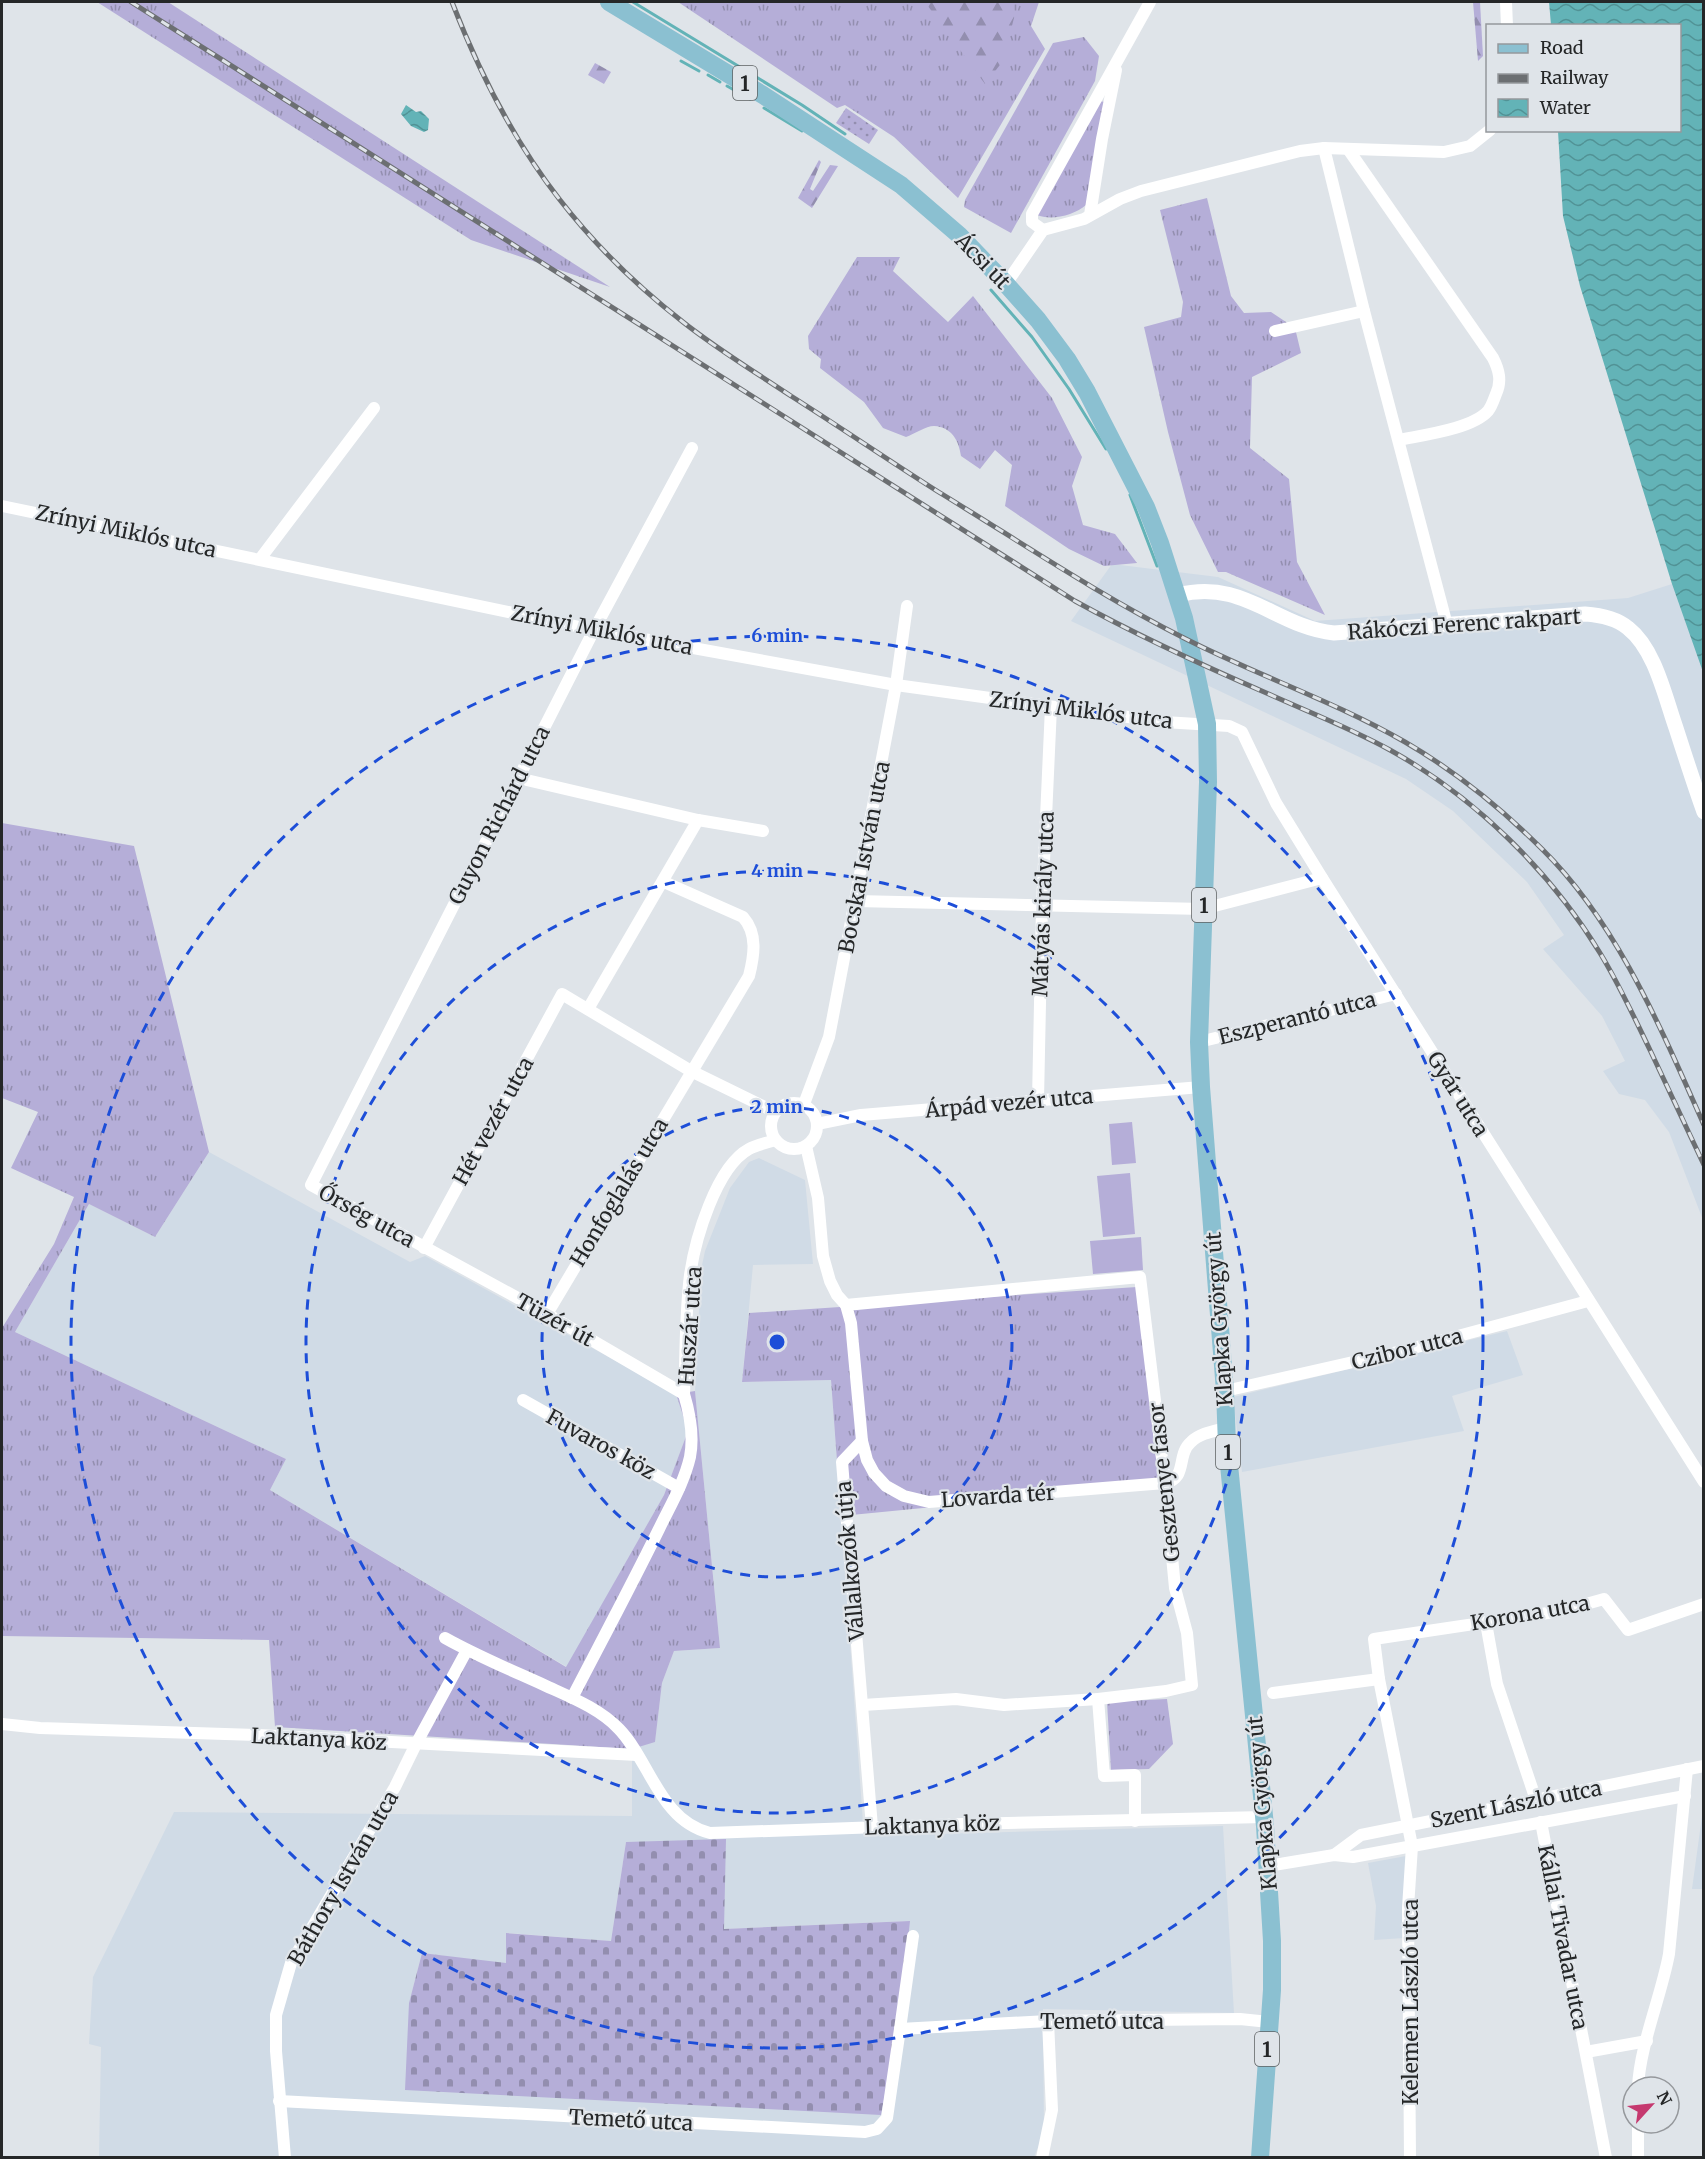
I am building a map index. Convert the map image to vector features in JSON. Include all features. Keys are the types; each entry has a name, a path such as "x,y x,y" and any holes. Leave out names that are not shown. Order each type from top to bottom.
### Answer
{"main road":[{"name":"Ácsi út","path":"609,2 755,89 879,169 959,235 1006,284 1038,320 1067,359 1087,392 1146,507 1178,595 1194,660"},
{"name":"Klapka György út","path":"1194,660 1207,724 1208,782 1199,1042 1200,1087 1225,1391 1226,1428 1264,1817 1272,1941 1260,2157"}],"street":[{"path":"1042,230 1032,222 1032,214 1150,2"},
{"path":"1506,2 1507,24"},
{"path":"1090,215 1118,60"},
{"path":"1094,100 1103,98 1109,103"},
{"path":"1006,284 1042,230 1084,219 1141,190 1300,151 1324,148 1444,152 1470,146 1488,132"},
{"path":"1324,148 1364,311 1447,625"},
{"path":"1348,149 1500,370 1499,388 1490,410 1482,416 1470,423 1399,440"},
{"path":"1275,331 1364,311"},
{"path":"260,559 374,408"},
{"name":"Guyon Richárd utca","path":"311,1185 594,630 692,448"},
{"name":"Zrínyi Miklós utca","path":"2,506 594,630 896,685 1164,722 1207,724"},
{"name":"Rákóczi Ferenc rakpart","path":"1178,595 1207,590 1236,595 1308,627 1328,632 1585,614 1605,617 1622,623 1630,629 1646,649 1658,677 1704,812"},
{"name":"Bocskai István utca","path":"804,1104 829,1037 896,685 907,606"},
{"name":"Mátyás király utca","path":"1038,1100 1042,906 1051,707"},
{"name":"Gyár utca","path":"1207,724 1229,726 1242,732 1276,803 1322,878 1704,1482"},
{"path":"518,778 698,820 763,831"},
{"path":"698,820 664,882 588,1009 691,1071 775,1112"},
{"path":"856,901 1203,909 1322,878"},
{"name":"Honfoglalás utca","path":"547,1314 749,976 755,953 749,923 743,917 664,882"},
{"name":"Hét vezér utca","path":"424,1248 562,994 588,1009"},
{"name":"Eszperantó utca","path":"1199,1042 1396,994"},
{"name":"Árpád vezér utca","path":"817,1124 861,1115 1200,1087"},
{"path":"788,1103 804,1104 815,1116 816,1133 806,1146 794,1149 783,1147 775,1140 770,1126 775,1112 788,1103"},
{"name":"Huszár utca","path":"572,1698 631,1586 679,1488 690,1458 692,1439 689,1411 684,1394 690,1274 701,1229 715,1194 734,1162 748,1149 775,1140"},
{"path":"806,1146 818,1198 823,1256 830,1281 837,1295 846,1305 855,1350 862,1441"},
{"name":"Őrség utca","path":"311,1185 424,1248"},
{"name":"Tüzér út","path":"424,1248 547,1314 684,1394"},
{"name":"Gesztenye fasor","path":"846,1305 1140,1277 1165,1483 1175,1588 1186,1633 1192,1686 1166,1692 1098,1699"},
{"name":"Czibor utca","path":"1225,1391 1406,1350 1588,1301"},
{"name":"Fuvaros köz","path":"523,1401 679,1488"},
{"path":"1165,1483 1173,1481 1178,1476 1183,1454 1191,1442 1198,1436 1226,1428"},
{"name":"Lovarda tér","path":"862,1441 867,1460 874,1473 886,1486 904,1496 929,1502 1165,1483"},
{"name":"Vállalkozók útja","path":"862,1441 842,1462 872,1827"},
{"name":"Korona utca","path":"1374,1639 1561,1611 1604,1599 1628,1630 1704,1604"},
{"path":"1486,1623 1497,1684 1536,1800"},
{"name":"Laktanya köz","path":"445,1638 603,1715 620,1730 655,1786 672,1808 701,1831 710,1833 1264,1817"},
{"name":"Kelemen László utca","path":"1374,1639 1379,1679 1412,1846 1408,1908 1410,2157"},
{"name":"Báthory István utca","path":"285,2157 279,2101 276,2015 291,1964 395,1787 467,1650"},
{"path":"1273,1694 1379,1679"},
{"path":"863,1705 956,1699 1004,1705 1098,1699 1104,1776 1135,1775 1135,1821"},
{"name":"Laktanya köz","path":"2,1724 40,1728 259,1735 637,1755"},
{"name":"Szent László utca","path":"1334,1855 1361,1835 1704,1766"},
{"path":"1639,2075 1669,1954 1687,1769"},
{"name":"Szent László utca","path":"1268,1866 1334,1855 1353,1857 1684,1796"},
{"name":"Kállai Tivadar utca","path":"1540,1822 1606,2157"},
{"name":"Temető utca","path":"279,2101 873,2131 884,2124 887,2118 913,1936"},
{"name":"Temető utca","path":"900,2030 1048,2021 1240,2019 1269,2022"},
{"path":"1042,2157 1052,2110 1048,2021"},
{"path":"1586,2052 1647,2041"},
{"path":"1638,2135 1638,2157"}],"shaded area":[{"path":"1112,564 1218,577 1315,621 1628,598 1672,584 1704,672 1703,1220 1669,1132 1645,1100 1619,1094 1603,1071 1625,1061 1602,1016 1543,949 1564,935 1527,882 1453,811 1406,779 1071,621"},
{"path":"209,1152 410,1262 425,1256 676,1394 688,1431 664,1495 567,1667 270,1490 286,1459 15,1332 89,1204 155,1237"},
{"path":"759,1158 805,1180 813,1264 753,1265 742,1382 831,1380 864,1836 1223,1826 1234,2013 1043,2009 1044,2133 1034,2157 99,2157 101,2047 89,2044 93,1977 174,1812 632,1816 632,1749 655,1741 662,1683 674,1651 720,1648 695,1391 701,1270 705,1251 730,1188 749,1162","holes":["626,1842 724,1929 910,1921 409,2003 422,1953 506,1964 507,1933 611,1941"]},
{"path":"1507,1331 1523,1375 1452,1396 1464,1431 1242,1472 1233,1397"},
{"path":"1703,1809 1703,1889 1692,1889"},
{"path":"1406,1856 1404,1938 1374,1940 1376,1906 1368,1863"}],"green space":[{"path":"97,2 168,2 610,287 471,240"},
{"path":"678,2 1039,2 1031,26 1045,49 958,198 894,137 845,105 837,108"},
{"path":"925,2 1012,2 1015,14 1003,61 985,84"},
{"path":"1473,2 1480,2 1483,56 1478,61"},
{"path":"1084,37 1099,56 1095,81 1011,233 964,207 965,200 1053,43"},
{"path":"595,63 611,72 604,84 588,75"},
{"path":"1098,101 1106,102 1086,205 1076,212 1063,216 1037,215"},
{"path":"846,108 878,130 869,144 836,123"},
{"path":"819,160 821,162 810,189 813,191 830,165 838,166 812,208 798,198"},
{"path":"1207,198 1231,296 1244,313 1271,312 1295,328 1301,353 1252,377 1250,448 1289,479 1297,562 1325,615 1226,572 1218,572 1190,515 1144,327 1181,317 1183,302 1160,210"},
{"path":"857,257 900,257 893,271 948,322 973,296 1052,398 1082,457 1072,486 1083,525 1115,534 1137,563 1104,566 1069,549 1005,506 1012,465 995,450 980,469 961,456 954,436 946,429 931,426 906,437 883,428 864,402 820,368 821,359 809,349 808,336"},
{"path":"2,823 134,846 209,1152 155,1237 89,1204 15,1332 286,1459 270,1490 566,1667 664,1495 688,1431 676,1394 695,1391 720,1648 674,1651 662,1683 655,1742 632,1749 275,1727 269,1640 2,1636 2,1328 54,1244 74,1197 11,1168 38,1112 2,1098"},
{"path":"1132,1122 1136,1163 1112,1165 1109,1124"},
{"path":"1130,1173 1135,1234 1103,1237 1097,1176"},
{"path":"1141,1237 1143,1270 1093,1274 1090,1241"},
{"path":"1137,1287 1159,1485 841,1516 831,1380 742,1382 749,1313"},
{"path":"1167,1699 1173,1744 1149,1769 1111,1770 1107,1702"},
{"path":"726,1839 724,1929 910,1921 899,2021 881,2115 405,2090 409,2003 422,1953 506,1963 506,1933 611,1941 626,1842"}],"water":[{"path":"1549,2 1703,2 1703,672 1672,584 1580,286 1563,216 1558,132 1681,132 1681,24 1551,24"},
{"path":"406,105 416,112 421,111 429,119 428,130 424,132 411,126 401,114"}],"waterway":[{"path":"633,2 802,105 845,134"},
{"path":"681,61 699,71"},
{"path":"708,75 720,82"},
{"path":"727,86 750,99"},
{"path":"764,108 802,131"},
{"path":"991,290 1032,337 1069,389 1106,449"},
{"path":"1130,495 1157,566"}],"railway":[{"path":"131,2 1075,601 1171,650 1376,742 1452,790 1481,813 1534,865 1580,923 1620,989 1704,1165"},
{"path":"452,2 498,105 543,177 573,217 602,249 683,322 736,360 919,479 1090,586 1184,638 1378,727 1424,753 1460,778 1510,819 1569,878 1615,944 1654,1015 1704,1125"}]}
